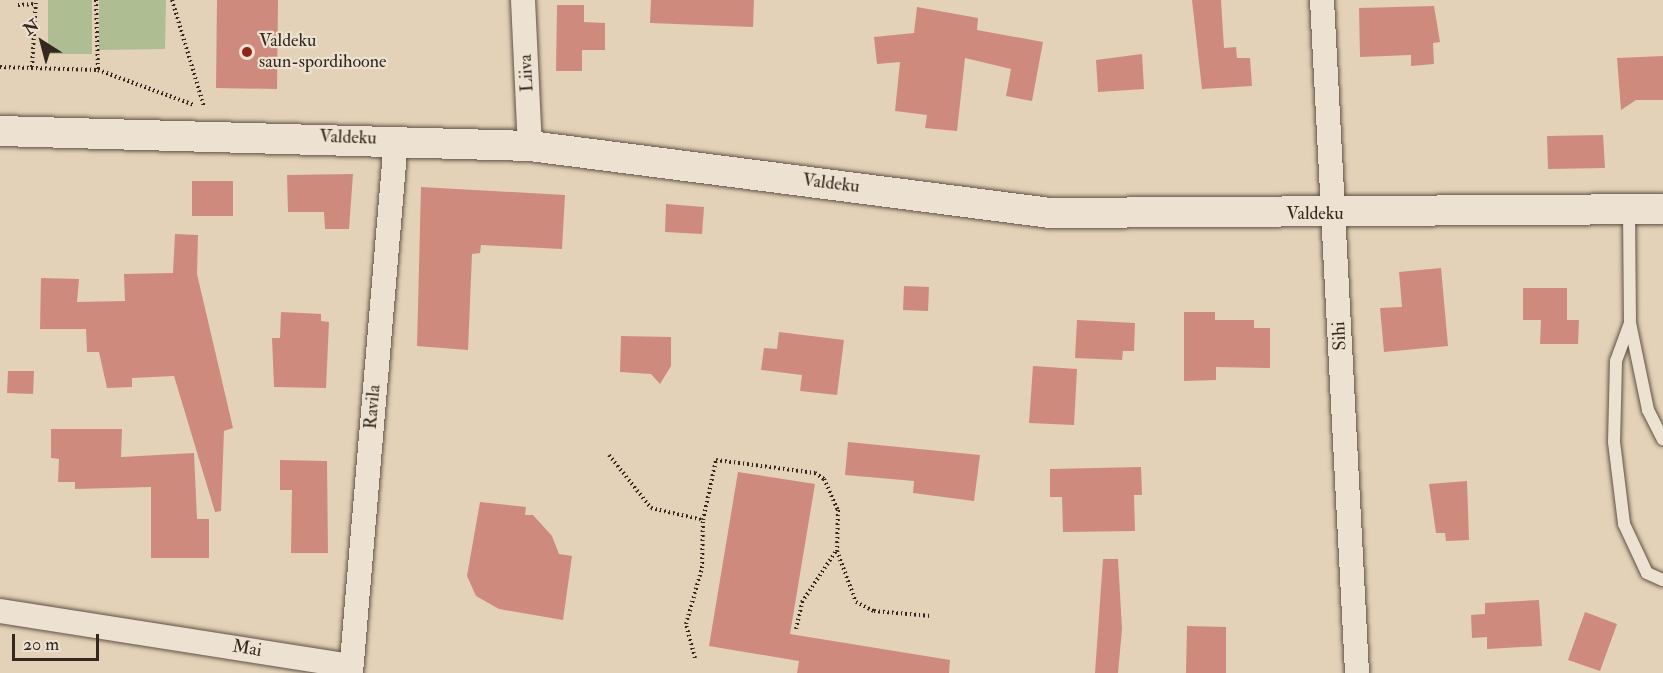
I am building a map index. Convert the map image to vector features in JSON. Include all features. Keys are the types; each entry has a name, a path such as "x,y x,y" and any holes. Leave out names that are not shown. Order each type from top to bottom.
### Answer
{"street":[{"name":"Liiva","path":"524,0 530,146"},
{"name":"Sihi","path":"1322,0 1357,673"},
{"name":"Valdeku","path":"0,131 396,140 530,146 1050,213 1333,214 1663,209"},
{"name":"Ravila","path":"351,669 396,140"},
{"name":"Mai","path":"0,611 351,669"}],"lane":[{"path":"1629,209 1630,323 1648,410 1663,439"},
{"path":"1630,323 1616,361 1614,442 1623,513 1647,573 1663,579"}],"path":[{"path":"96,0 98,70"},
{"path":"172,0 204,110 204,118"},
{"path":"18,5 36,2 32,67"},
{"path":"0,67 98,70 204,110 215,111"},
{"path":"609,455 651,508 703,520"},
{"path":"695,658 686,624 702,568 703,520 716,460 815,473 824,479 838,510 837,551 861,606 931,616"},
{"path":"796,629 802,602 837,551"}],"green space":[{"path":"48,0 92,0 92,54 48,54"},
{"path":"99,0 166,0 165,49 99,50"}],"building":[{"name":"Valdeku saun-spordihoone","path":"217,0 278,0 277,89 216,88"},
{"path":"651,0 754,0 753,27 650,23"},
{"path":"1192,0 1221,0 1224,48 1236,47 1237,58 1250,58 1252,86 1202,89"},
{"path":"557,5 584,5 584,22 605,23 605,50 582,50 582,71 556,71"},
{"path":"1434,6 1440,42 1433,43 1434,64 1411,66 1411,55 1360,57 1359,8"},
{"path":"917,7 978,18 977,30 1043,42 1032,101 1006,96 1011,69 965,58 957,131 925,128 927,115 895,111 900,62 877,64 874,37 914,33"},
{"path":"1142,54 1144,89 1098,92 1096,60"},
{"path":"1663,56 1663,100 1636,100 1621,110 1617,58"},
{"path":"1603,135 1605,168 1548,169 1547,136"},
{"path":"353,174 349,229 325,229 324,212 288,212 287,175"},
{"path":"192,181 233,181 233,216 192,216"},
{"path":"421,187 565,195 562,249 481,245 480,253 472,254 468,350 417,346"},
{"path":"666,204 704,207 702,234 665,232"},
{"path":"175,234 198,235 197,274 233,428 224,431 221,511 215,512 174,376 132,378 132,387 107,388 99,352 87,352 86,329 40,329 41,278 79,279 77,302 125,301 124,274 173,273"},
{"path":"1441,268 1448,346 1384,352 1380,308 1402,307 1399,272"},
{"path":"904,286 929,287 928,311 903,310"},
{"path":"1523,288 1567,288 1567,320 1579,320 1578,344 1540,344 1541,320 1523,320"},
{"path":"281,312 321,314 321,321 329,322 326,388 274,387 272,338 280,338"},
{"path":"1184,312 1215,312 1215,320 1254,320 1254,328 1270,328 1270,368 1216,367 1216,380 1184,381"},
{"path":"1077,320 1135,323 1134,351 1123,351 1122,360 1075,358"},
{"path":"779,332 844,340 837,395 800,391 802,375 761,370 764,348 777,349"},
{"path":"621,336 671,337 671,366 660,384 651,374 620,372"},
{"path":"1033,366 1077,369 1074,425 1029,423"},
{"path":"8,371 34,371 33,394 7,393"},
{"path":"51,429 122,429 121,457 194,453 197,519 209,519 209,558 151,558 151,487 75,489 75,482 58,482 59,459 51,458"},
{"path":"848,442 980,455 974,501 913,493 914,481 845,475"},
{"path":"280,460 327,461 328,553 291,553 292,490 280,490"},
{"path":"1141,467 1142,495 1134,495 1135,531 1063,532 1062,497 1050,497 1050,469"},
{"path":"738,472 815,484 790,634 950,660 949,673 797,673 799,661 709,646"},
{"path":"1467,481 1469,540 1446,541 1445,533 1436,533 1429,484"},
{"path":"480,502 526,507 525,515 533,515 552,536 559,554 572,556 563,620 499,609 476,596 467,576"},
{"path":"1103,559 1118,559 1122,629 1118,673 1095,673"},
{"path":"1539,600 1542,646 1487,649 1487,637 1472,638 1471,615 1485,614 1485,603"},
{"path":"1585,612 1617,624 1600,671 1568,660"},
{"path":"1187,626 1226,627 1226,673 1186,673"}],"place":[{"name":"Valdeku saun-spordihoone","path":"247,52"}]}
